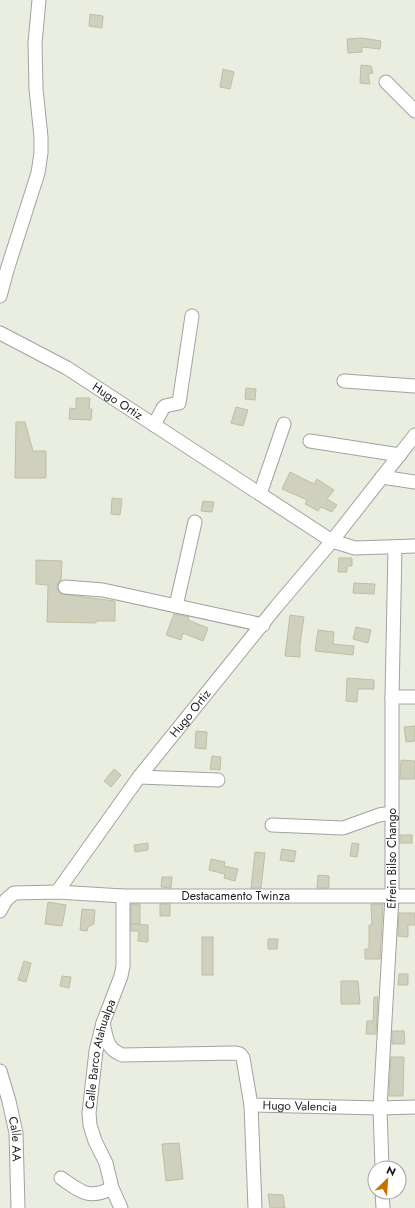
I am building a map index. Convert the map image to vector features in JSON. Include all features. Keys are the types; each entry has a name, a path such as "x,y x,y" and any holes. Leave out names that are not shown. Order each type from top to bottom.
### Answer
{"street":[{"path":"0,296 38,173 41,153 41,137 36,89 35,50 39,0"},
{"path":"386,82 415,111"},
{"path":"154,425 165,406 179,403 192,316"},
{"name":"Hugo Ortiz","path":"0,333 67,368 332,541 355,548 395,548 415,546"},
{"path":"344,381 415,386"},
{"path":"260,494 284,424"},
{"path":"332,541 415,436"},
{"path":"310,442 400,454"},
{"path":"382,477 415,482"},
{"path":"176,606 195,522"},
{"name":"Hugo Ortiz","path":"57,892 139,777 276,607 332,541"},
{"name":"Efrein Bilso Chango","path":"382,1160 380,1108 392,896 392,697 395,548"},
{"path":"66,586 103,590 263,625"},
{"path":"392,697 415,697"},
{"path":"139,777 218,780"},
{"path":"272,825 343,828 379,815 392,813"},
{"name":"Destacamento Twinza","path":"2,901 14,893 57,892 123,896 415,896"},
{"name":"Calle Barco Atahualpa","path":"121,1208 112,1188 106,1163 95,1141 90,1125 89,1113 96,1051 102,1024 121,976 123,966 123,896"},
{"name":"Hugo Valencia","path":"102,1024 108,1044 114,1052 122,1056 240,1054 243,1058 251,1105 380,1108 415,1107"},
{"name":"Calle AA","path":"0,1071 16,1133 18,1208"},
{"path":"251,1105 255,1208"},
{"path":"61,1178 78,1190 90,1195 103,1193 112,1188"}],"building":[{"path":"90,14 103,16 102,28 89,26"},
{"path":"362,38 381,41 380,49 362,47 362,52 348,53 347,39"},
{"path":"361,65 371,66 373,73 368,74 370,84 360,83"},
{"path":"223,69 234,72 230,89 220,87"},
{"path":"246,388 256,389 255,400 245,399"},
{"path":"76,398 90,398 89,409 92,409 91,420 69,419 70,408 76,409"},
{"path":"236,407 248,410 243,426 231,423"},
{"path":"16,422 25,422 33,451 46,451 46,478 15,478"},
{"path":"290,472 314,484 317,479 334,490 327,499 337,505 332,512 321,507 318,511 305,504 307,500 282,489"},
{"path":"112,498 122,499 120,515 111,514"},
{"path":"203,501 214,502 212,512 201,511"},
{"path":"339,558 352,558 352,566 347,566 347,572 338,572"},
{"path":"36,560 62,561 61,580 57,587 61,594 115,601 115,621 96,621 96,623 47,622 48,585 36,584"},
{"path":"354,583 375,584 374,594 353,593"},
{"path":"174,614 189,617 188,620 208,628 203,641 183,633 181,640 166,635"},
{"path":"290,615 304,617 300,644 300,657 285,656"},
{"path":"356,627 371,630 368,643 353,639"},
{"path":"318,630 334,632 333,644 354,646 353,655 315,651"},
{"path":"347,678 374,680 374,689 358,689 357,702 346,701"},
{"path":"415,726 415,741 406,742 404,727"},
{"path":"196,731 207,732 206,749 195,748"},
{"path":"212,756 221,757 220,770 210,769"},
{"path":"401,760 415,761 415,779 400,779"},
{"path":"114,769 121,775 111,787 104,781"},
{"path":"400,835 412,835 412,843 400,843"},
{"path":"148,843 148,850 135,852 134,845"},
{"path":"352,843 359,844 357,857 350,856"},
{"path":"282,849 296,851 294,862 280,860"},
{"path":"255,852 265,853 261,888 251,888"},
{"path":"211,859 225,862 224,866 238,869 235,881 224,878 225,874 209,870"},
{"path":"318,875 329,876 329,888 317,888"},
{"path":"162,877 172,877 171,888 161,887"},
{"path":"48,902 66,905 62,926 45,924"},
{"path":"131,904 140,904 140,924 131,924"},
{"path":"160,904 170,904 170,916 160,916"},
{"path":"371,904 383,904 380,959 365,959 365,949 369,949 369,925 372,925"},
{"path":"82,909 95,910 94,924 88,927 87,931 80,930"},
{"path":"399,913 415,913 415,925 408,925 408,937 398,936"},
{"path":"131,924 148,925 148,942 138,941 139,931 131,931"},
{"path":"202,937 213,937 213,975 202,975"},
{"path":"268,939 278,939 277,949 268,949"},
{"path":"24,961 31,963 26,982 18,980"},
{"path":"399,974 408,974 408,985 398,985"},
{"path":"62,976 71,977 69,988 60,986"},
{"path":"341,981 358,981 360,1004 341,1004"},
{"path":"374,997 378,997 376,1034 366,1034 367,1021 373,1021"},
{"path":"392,1031 404,1031 405,1044 392,1044"},
{"path":"391,1057 404,1057 403,1096 389,1096"},
{"path":"179,1143 183,1179 166,1181 162,1144"},
{"path":"268,1194 283,1195 285,1208 270,1208"}]}
